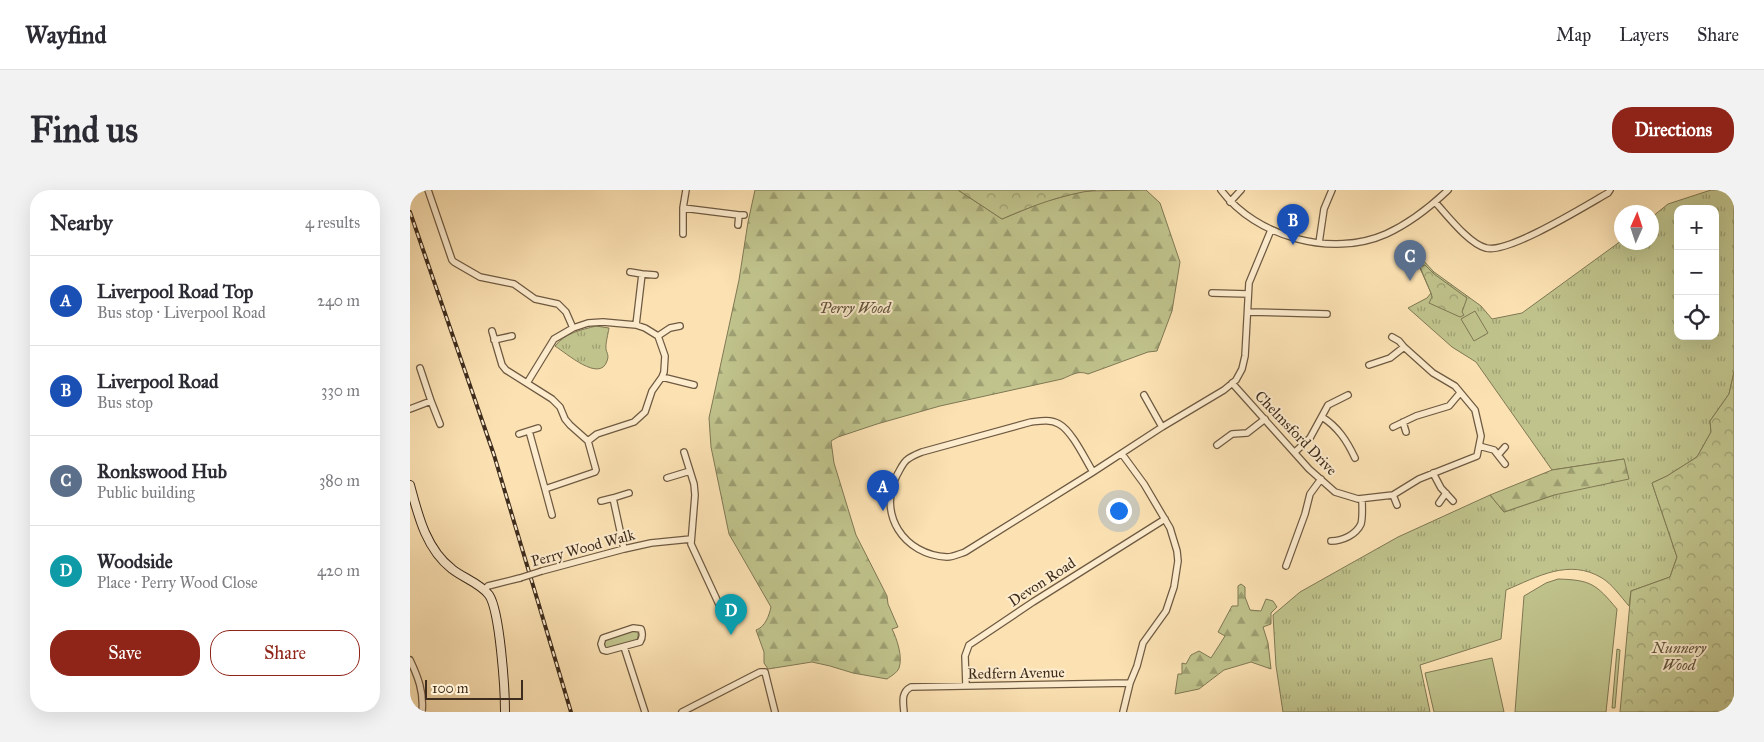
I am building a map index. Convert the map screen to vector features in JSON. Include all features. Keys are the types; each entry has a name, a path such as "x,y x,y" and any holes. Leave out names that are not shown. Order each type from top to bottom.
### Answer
{"main road":[{"path":"410,485 416,510 438,556 451,569 484,590 490,597 497,618 505,694 505,712"}],"street":[{"path":"428,190 454,262 480,277 514,284 535,299 558,304 566,312 573,328"},
{"path":"683,234 683,208 686,190"},
{"path":"1221,190 1230,202 1255,222 1270,230 1308,241 1332,244 1359,242 1385,234 1414,219 1448,190"},
{"path":"1230,202 1241,190"},
{"path":"1319,243 1324,209 1332,190"},
{"path":"1435,202 1460,230 1479,246 1492,249 1524,239 1608,193 1610,190"},
{"path":"683,208 741,215 738,225"},
{"path":"1093,472 1065,429 1057,423 1044,420 1031,422 922,452 908,459 894,482 890,506 893,522 914,547 923,553 952,557 965,552 1122,454 1162,427 1224,390 1236,380 1244,362 1251,275 1270,230"},
{"path":"630,272 655,275"},
{"path":"636,325 642,274"},
{"path":"1212,292 1248,294"},
{"path":"1248,312 1327,314"},
{"path":"527,383 552,341 573,328 594,322 636,325 658,336 665,356 662,377 652,391 647,407 640,418 634,422 597,434 588,441"},
{"path":"658,336 670,328 680,326"},
{"path":"492,331 502,365 506,370 558,404 570,425 588,441 595,472 545,489"},
{"path":"494,340 512,336"},
{"path":"1392,337 1399,341 1434,373 1447,380 1460,393 1475,410 1481,436 1479,446 1494,450 1505,464"},
{"path":"1369,365 1390,358 1404,347"},
{"path":"420,368 440,424"},
{"path":"662,377 694,385"},
{"name":"Chelmsford Drive","path":"1232,383 1321,480 1335,492 1358,500 1393,495 1419,478 1477,456 1479,446"},
{"path":"1393,427 1449,406 1460,393"},
{"path":"1144,395 1162,427"},
{"path":"1295,452 1310,438 1328,405 1348,395"},
{"path":"410,409 431,401"},
{"path":"1322,416 1347,440 1355,458"},
{"path":"1217,445 1232,434 1247,433 1265,419"},
{"path":"1403,422 1406,432"},
{"path":"519,434 538,428"},
{"path":"528,431 552,515"},
{"path":"1498,455 1505,447"},
{"path":"684,452 694,484 695,495 691,544 723,613"},
{"path":"1122,454 1166,518 1177,551 1174,587 1166,611 1143,643 1123,712"},
{"path":"667,478 690,471"},
{"path":"1432,473 1453,501"},
{"path":"1286,566 1305,514 1310,494 1321,480"},
{"path":"601,501 629,493"},
{"path":"1440,503 1446,493"},
{"path":"1393,495 1396,505"},
{"path":"612,498 624,549"},
{"path":"1331,542 1340,541 1353,533 1361,523 1362,499"},
{"name":"Devon Road","path":"966,686 965,656 969,645 1166,518"},
{"name":"Perry Wood Walk","path":"484,590 488,586 624,549 651,543 691,539"},
{"path":"633,628 641,629 643,636 640,642 624,647 607,651 604,650 601,640 633,628"},
{"path":"624,647 645,712"},
{"path":"410,660 422,692 422,712"},
{"path":"682,712 760,672 765,672 775,712"},
{"name":"Redfern Avenue","path":"904,712 903,698 905,691 914,687 1130,683"}],"green space":[{"name":"Perry Wood","path":"755,190 958,190 1002,219 1043,202 1084,191 1146,190 1160,203 1180,262 1172,311 1157,351 1148,352 1088,374 1078,373 1062,379 940,406 877,424 831,441 834,463 856,535 887,596 888,604 898,627 892,629 899,648 900,664 897,671 887,679 853,673 812,662 768,669 764,663 764,652 756,630 764,624 771,607 729,534 711,447 709,418 739,280"},
{"path":"958,190 1096,190 1048,201 1002,219"},
{"path":"1711,190 1734,190 1734,372 1729,394 1710,421 1711,432 1697,457 1652,483 1677,557 1670,577 1631,591 1629,606 1613,587 1602,578 1590,572 1577,570 1565,570 1541,575 1506,590 1501,639 1420,665 1430,712 1283,712 1276,666 1273,615 1300,592 1398,537 1490,495 1504,512 1554,495 1624,459 1552,470 1476,362 1452,347 1408,308 1427,298 1431,293 1416,259 1420,257 1434,272 1481,306 1492,319 1522,313 1614,246 1614,250 1659,250 1659,211 1668,204"},
{"path":"1425,265 1434,274 1467,298 1462,312 1464,315 1460,317 1429,303 1432,297 1431,293 1420,267"},
{"path":"1475,311 1488,333 1474,341 1461,319"},
{"path":"596,326 609,328 606,342 608,359 603,367 597,369 590,368 574,360 555,346 568,335"},
{"name":"Nunnery Wood","path":"1734,372 1734,712 1620,712 1631,591 1670,577 1677,557 1652,483 1697,457 1711,432 1710,421 1729,394"},
{"path":"1624,459 1629,479 1554,495 1504,512 1490,495 1552,470"},
{"path":"1558,579 1586,582 1592,585 1604,594 1617,609 1606,712 1515,712 1524,596 1546,583"},
{"path":"1241,584 1245,587 1245,597 1250,610 1261,611 1266,599 1273,601 1277,607 1271,613 1271,624 1263,627 1268,643 1271,669 1251,662 1224,670 1199,689 1175,694 1178,674 1182,674 1182,663 1186,664 1191,655 1199,651 1211,658 1225,636 1218,632 1232,606 1238,606 1238,586"},
{"path":"637,630 639,632 637,640 607,649 604,648 605,639"},
{"path":"1617,649 1620,650 1615,708 1612,708"},
{"path":"1492,658 1504,712 1434,712 1425,673"}],"railway":[{"path":"410,212 494,455 571,712"}],"place":[{"name":"Liverpool Road","path":"1293,245"},
{"name":"Ronkswood Hub","path":"1410,281"},
{"name":"Liverpool Road Top","path":"883,511"},
{"name":"Woodside","path":"731,635"}]}
